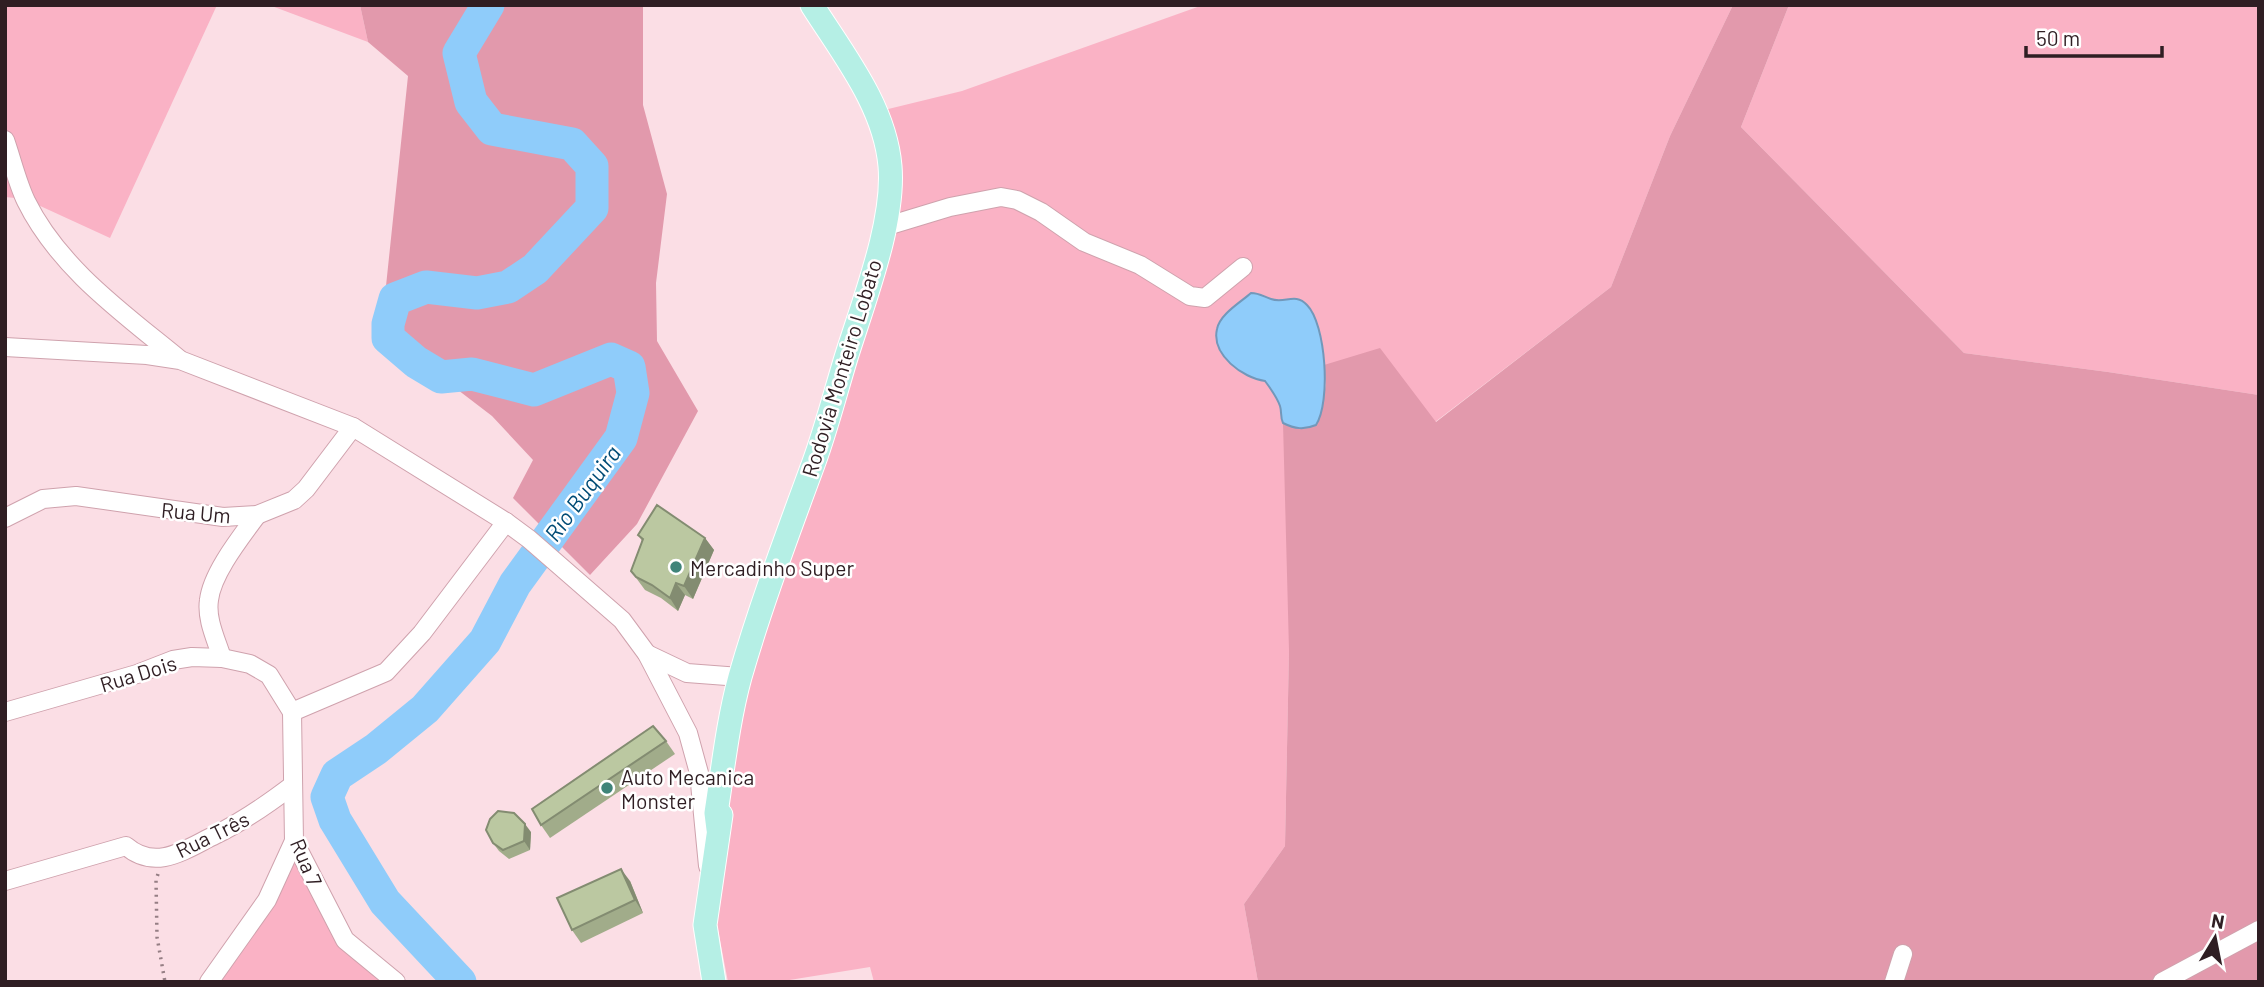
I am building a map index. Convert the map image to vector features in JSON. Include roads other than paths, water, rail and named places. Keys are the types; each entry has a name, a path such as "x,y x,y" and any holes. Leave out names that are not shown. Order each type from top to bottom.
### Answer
{"main road":[{"name":"Rodovia Monteiro Lobato","path":"714,982 705,925 718,829 716,813 740,677 781,550 815,459 889,208 890,166 885,135 860,82 812,5"},
{"name":"Rodovia Monteiro Lobato","path":"710,888 729,982"}],"street":[{"path":"5,140 25,199 41,228 87,283 180,360"},
{"path":"884,227 950,207 1001,197 1017,200 1041,212 1084,242 1140,265 1190,296 1205,298 1243,267"},
{"path":"5,347 147,355 180,360 353,426 529,539 622,620 648,654 688,733 699,773 710,888"},
{"name":"Rua Um","path":"5,518 43,499 76,496 223,517 257,515 294,500 306,489 353,426"},
{"path":"222,658 209,620 208,599 229,556 257,515"},
{"path":"292,712 386,672 422,633 506,522"},
{"path":"648,654 687,673 740,677"},
{"name":"Rua Dois","path":"5,712 137,674 173,660 222,658 250,664 269,675 292,712"},
{"name":"Rua 7","path":"292,712 293,841 345,940 396,982"},
{"name":"Rua Três","path":"5,881 126,846 135,854 151,858 180,854 251,816 293,785"},
{"path":"209,982 267,900 293,841"},
{"path":"2162,982 2259,930"},
{"path":"1894,982 1903,954"}],"water":[{"path":"1251,293 1276,300 1298,299 1307,305 1313,315 1322,345 1325,382 1321,414 1316,425 1300,428 1283,423 1279,403 1265,381 1239,370 1219,348 1216,339 1219,324 1226,313"}],"waterway":[{"name":"Rio Buquira","path":"460,982 385,902 335,820 327,797 337,775 376,749 425,709 485,641 515,584 621,438 633,393 629,367 611,359 534,390 472,374 441,377 416,362 388,338 388,324 395,299 426,287 477,293 508,287 535,269 592,208 592,166 572,144 492,129 471,102 459,53 488,5"}],"place":[{"name":"Mercadinho Super","path":"676,567"},
{"name":"Auto Mecanica Monster","path":"607,788"}]}
